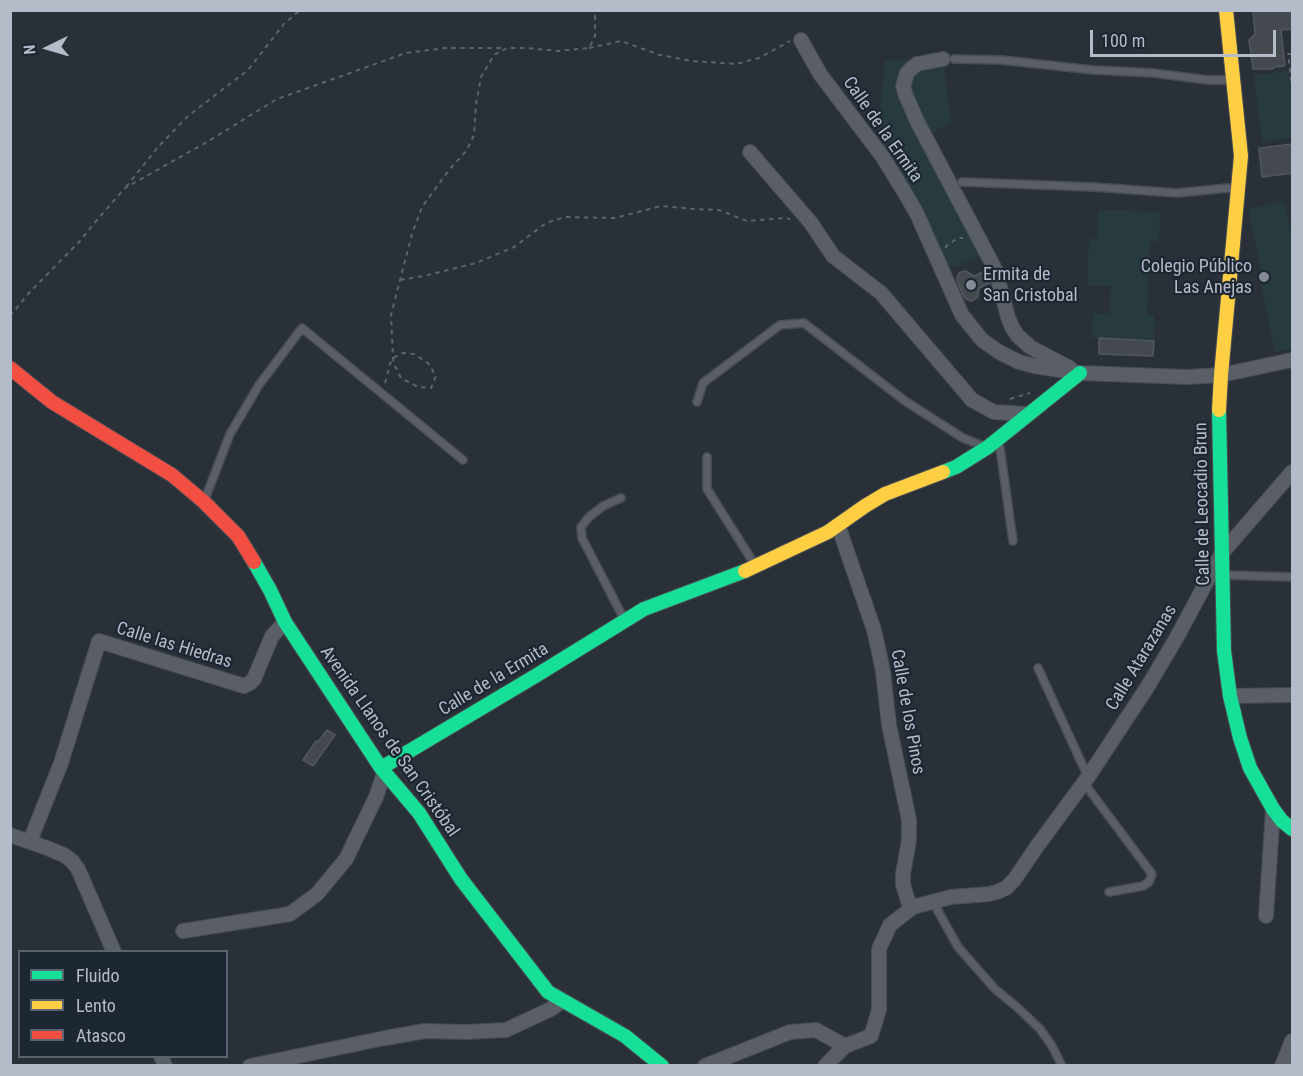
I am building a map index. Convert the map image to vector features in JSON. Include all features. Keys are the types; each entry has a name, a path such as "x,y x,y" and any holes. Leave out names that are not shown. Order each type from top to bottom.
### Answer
{"street":[{"name":"Calle de Leocadio Brun","path":"1226,10 1241,156 1219,418 1224,651 1230,696 1250,768 1273,809 1282,821 1293,829"},
{"name":"Calle de la Ermita","path":"801,40 820,74 882,156 905,193 917,214 962,315 982,340 1008,358 1034,366 1080,373 1187,377 1221,375 1293,360"},
{"name":"Calle de la Ermita","path":"948,59 917,64 912,68 907,73 903,86 906,96 995,269 1008,317 1017,335 1030,347 1080,373"},
{"path":"750,152 811,223 833,256 881,293 972,400 994,412 1027,414"},
{"name":"Avenida Llanos de San Cristóbal","path":"10,368 52,402 172,475 204,502 238,536 270,590 285,622 383,770 419,813 460,879 548,992 626,1036 662,1065"},
{"name":"Calle de la Ermita","path":"383,770 644,609 756,567 819,537 885,494 956,466 992,444 1080,373"},
{"name":"Calle Atarazanas","path":"845,1046 871,1036 879,1010 879,949 890,926 913,907 951,897 989,894 1006,888 1086,780 1154,676 1222,553 1293,472"},
{"name":"Calle de los Pinos","path":"838,525 874,630 879,652 889,725 909,820 909,840 903,884 908,901 913,907"},
{"name":"Calle las Hiedras","path":"30,841 61,763 99,641 244,686 254,679 272,636 285,622"},
{"path":"1230,696 1293,695"},
{"path":"183,931 290,914 317,894 346,859 376,797 383,770"},
{"path":"1266,916 1273,809"},
{"path":"10,835 64,855 72,861 110,950"},
{"path":"250,1065 425,1031 506,1030 552,1010 562,1001"},
{"path":"705,1065 789,1032 816,1029 845,1046 833,1063"},
{"path":"1282,1065 1293,1041"}],"lane":[{"path":"948,59 1002,60 1208,80 1233,80"},
{"path":"962,182 1062,185 1178,193 1228,188 1238,190"},
{"path":"698,402 703,383 771,331 780,325 804,323 905,401 963,438 1000,448 1013,541"},
{"path":"204,502 230,435 259,385 302,328 463,460"},
{"path":"707,457 706,489 756,567"},
{"path":"621,498 603,506 581,527 582,538 625,622"},
{"path":"1222,575 1293,577"},
{"path":"1038,668 1086,780 1152,874 1152,878 1143,886 1109,892"},
{"path":"933,902 958,947 995,989 1041,1029 1062,1065"}],"path":[{"path":"10,316 79,242 159,146 188,116 248,70 284,24 300,10"},
{"path":"589,48 596,36 595,10"},
{"path":"125,188 278,99 406,53 445,48 527,48 558,51 589,48 621,41 660,55 692,62 736,64 759,58 794,39 801,40"},
{"path":"379,391 387,382 393,358 403,353 414,354 428,363 436,376 431,388 418,387 401,378 393,358 391,315 412,234 422,207 467,150 474,135 481,77 494,55 507,48"},
{"path":"1293,54 1288,54 1293,87"},
{"path":"400,280 476,263 514,247 546,223 565,217 615,218 661,206 719,210 747,221 785,218 811,223"},
{"path":"943,271 946,246 958,238 980,240"},
{"path":"1010,399 1038,390"}],"green space":[{"path":"943,59 951,121 926,138 987,254 943,271 876,149 885,60"},
{"path":"1289,71 1292,138 1262,142 1254,75"},
{"path":"1284,201 1292,238 1292,349 1275,352 1260,280 1263,278 1248,209"},
{"path":"1098,210 1160,212 1159,241 1150,241 1147,315 1155,315 1154,341 1092,338 1093,313 1109,314 1111,286 1087,285 1089,239 1097,239"}],"building":[{"path":"1253,10 1293,10 1293,29 1281,30 1285,66 1253,69 1249,40 1255,34"},
{"path":"1293,144 1293,173 1262,177 1259,148"},
{"name":"Ermita de San Cristobal","path":"966,271 974,276 985,271 990,283 979,288 978,297 971,301 963,295 957,278 959,273"},
{"path":"1099,338 1154,341 1153,356 1099,354"},
{"path":"327,730 335,735 313,766 303,760"}],"traffic: fast":[{"path":"943,472 956,467 988,447 1080,373"},
{"path":"1219,410 1224,651 1230,696 1250,768 1273,809 1292,829"},
{"path":"254,562 285,622 381,768 419,813 461,879 548,992 625,1036 662,1066"},
{"path":"381,768 644,609 745,571"}],"traffic: slow":[{"path":"1219,410 1241,156 1226,10"},
{"path":"745,571 828,532 885,494 943,472"}],"traffic: jam":[{"path":"10,368 52,402 172,475 204,502 238,536 254,562"}],"place":[{"name":"Colegio Público Las Anejas","path":"1264,277"},
{"name":"Ermita de San Cristobal","path":"971,285"}]}
